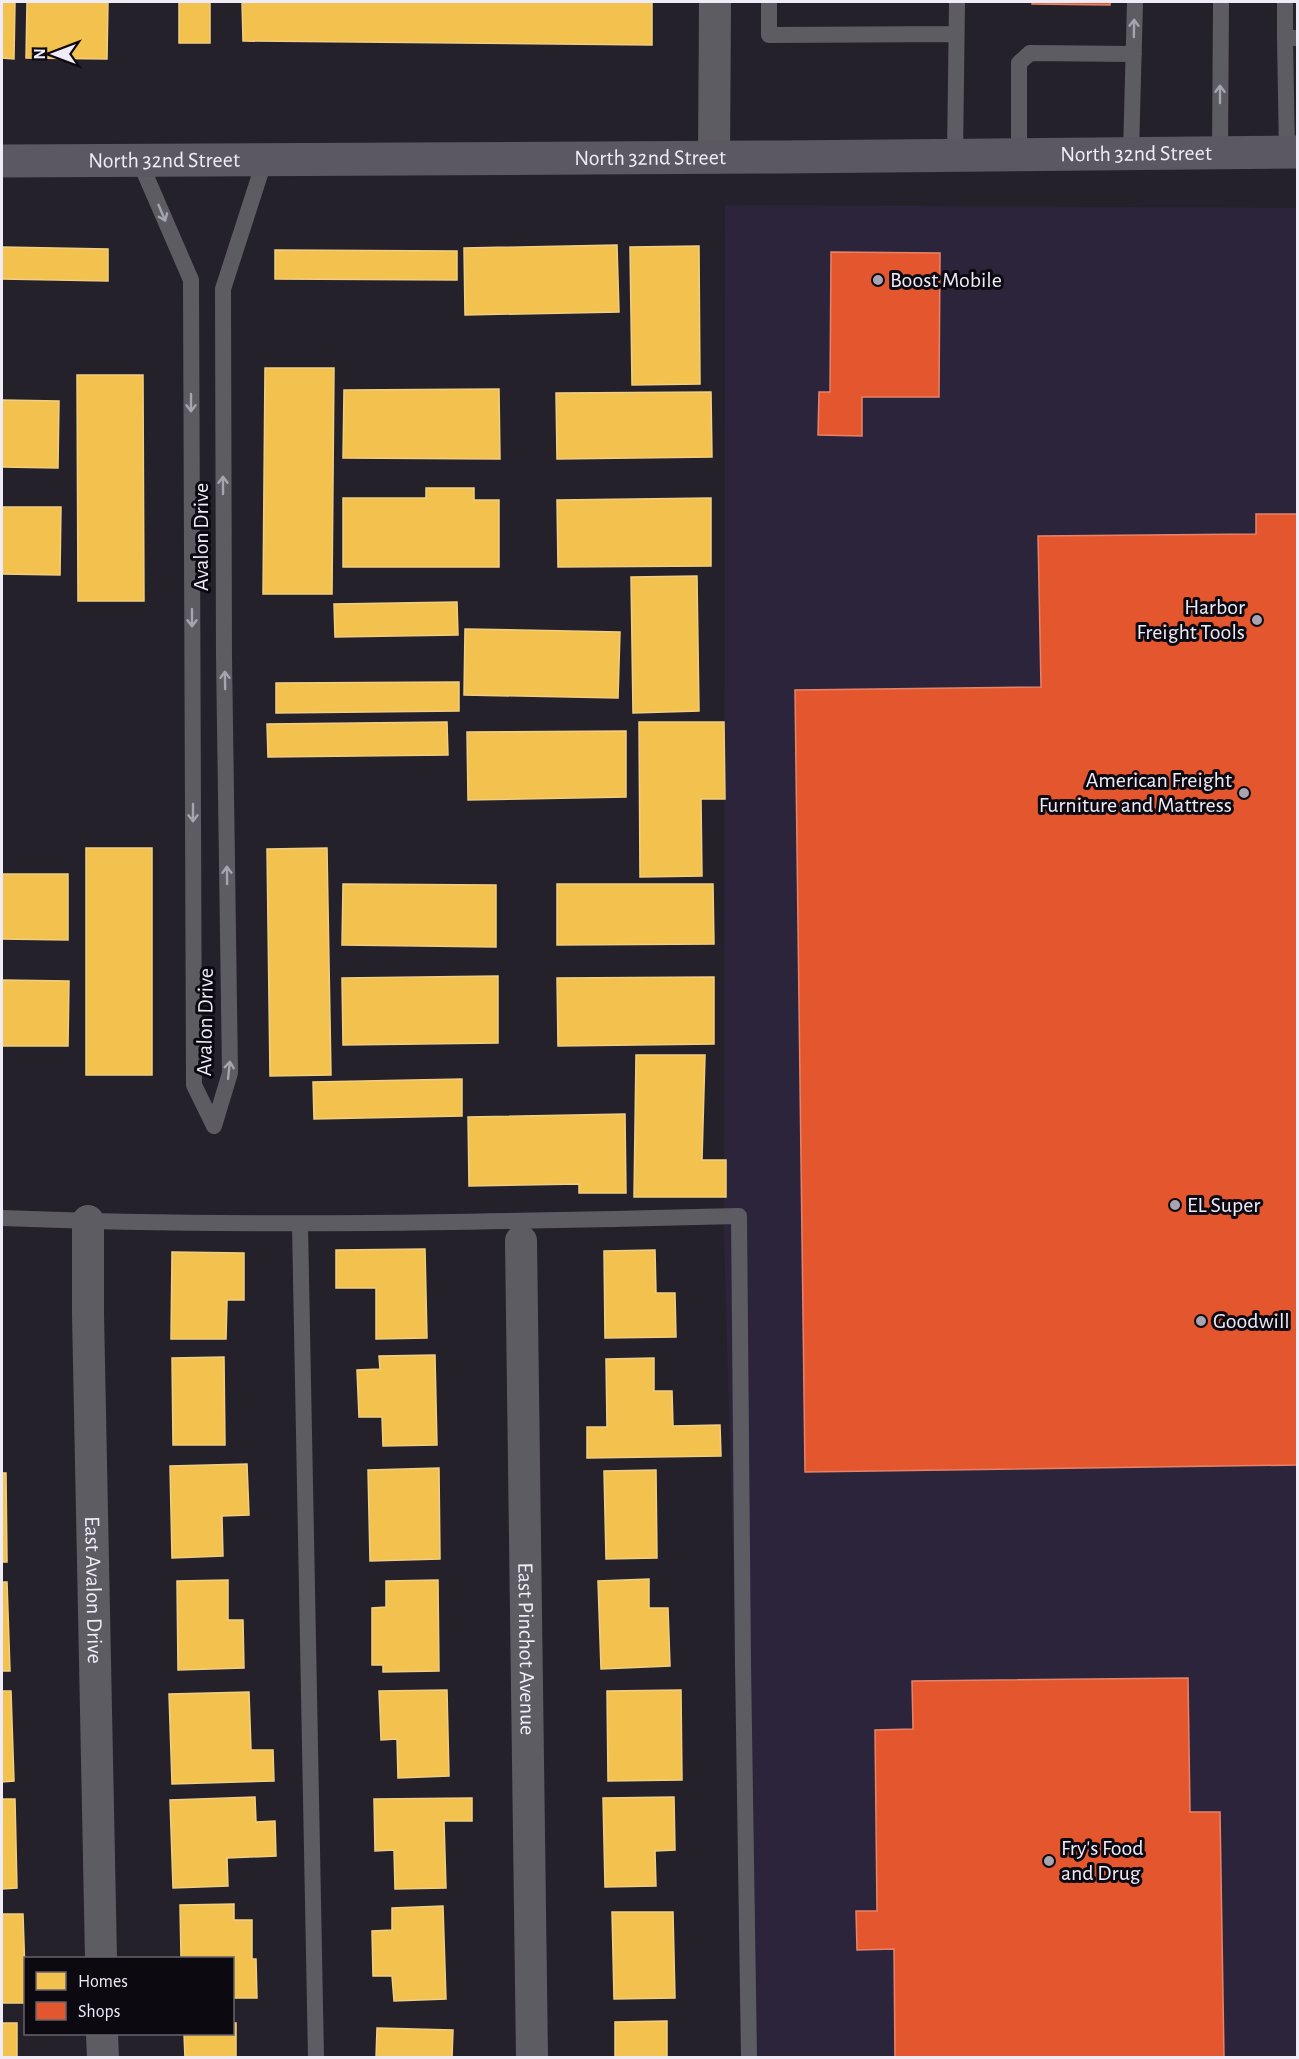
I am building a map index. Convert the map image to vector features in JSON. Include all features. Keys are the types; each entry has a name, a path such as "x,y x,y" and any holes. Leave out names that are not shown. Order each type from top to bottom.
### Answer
{"main road":[{"name":"North 32nd Street","path":"2,161 1292,152"}],"street":[{"path":"714,157 715,2"},
{"name":"East Avalon Drive","path":"88,1221 101,1957"},
{"name":"East Pinchot Avenue","path":"521,1241 532,2058"},
{"path":"102,2035 103,2058"}],"lane":[{"path":"769,2 769,35 956,34"},
{"path":"955,155 957,2"},
{"path":"1131,153 1135,2"},
{"path":"1220,152 1221,2"},
{"path":"1285,2 1291,38 1292,152"},
{"path":"1019,154 1019,63 1030,53 1134,54"},
{"name":"Avalon Drive","path":"138,160 191,280 194,1085 214,1126 230,1073 224,656 223,289 265,159"},
{"path":"2,1218 300,1225 739,1216 742,1652 749,2058"},
{"path":"300,1225 316,2058"}],"shaded area":[{"path":"725,205 1297,208 1297,2057 747,2057 724,1234"}],"building: Homes":[{"path":"2,2 15,2 14,59 2,58"},
{"path":"27,2 108,2 107,59 26,58"},
{"path":"179,2 210,2 210,43 179,43"},
{"path":"242,2 652,2 652,45 243,41"},
{"path":"617,245 619,312 465,315 464,248"},
{"path":"699,246 700,384 632,385 630,247"},
{"path":"2,247 108,249 108,281 2,279"},
{"path":"275,250 457,251 457,280 275,279"},
{"path":"265,368 334,368 332,594 263,594"},
{"path":"77,375 143,375 144,601 78,601"},
{"path":"499,389 500,459 343,458 344,390"},
{"path":"711,392 712,457 557,459 556,393"},
{"path":"2,400 59,401 58,468 2,467"},
{"path":"426,488 474,488 474,500 499,500 499,567 343,567 343,498 426,498"},
{"path":"711,498 711,566 558,567 557,500"},
{"path":"2,507 61,507 60,575 2,574"},
{"path":"697,576 699,711 633,713 631,577"},
{"path":"457,602 458,635 335,637 334,604"},
{"path":"465,629 620,632 618,698 464,695"},
{"path":"459,682 459,711 276,713 276,683"},
{"path":"447,722 448,755 268,757 267,724"},
{"path":"639,722 724,722 725,799 701,799 702,876 640,877"},
{"path":"626,731 626,797 468,800 467,732"},
{"path":"86,848 152,848 152,1075 86,1075"},
{"path":"327,848 331,1075 270,1076 267,849"},
{"path":"2,874 68,874 68,940 2,939"},
{"path":"343,884 496,885 496,947 342,945"},
{"path":"557,884 713,884 714,944 557,945"},
{"path":"498,976 498,1043 343,1045 342,978"},
{"path":"714,977 714,1044 558,1046 557,978"},
{"path":"2,980 69,981 68,1046 2,1046"},
{"path":"636,1055 705,1055 702,1160 726,1160 726,1197 634,1197"},
{"path":"462,1079 462,1116 314,1119 313,1082"},
{"path":"625,1114 626,1193 579,1193 579,1184 469,1186 468,1117"},
{"path":"425,1249 427,1338 376,1339 376,1288 336,1288 336,1250"},
{"path":"655,1250 656,1293 675,1293 676,1337 605,1338 604,1251"},
{"path":"172,1252 244,1253 244,1300 227,1300 226,1339 171,1339"},
{"path":"435,1355 437,1445 383,1446 382,1417 359,1417 357,1370 380,1369 379,1356"},
{"path":"224,1357 225,1445 173,1445 172,1358"},
{"path":"654,1358 654,1391 672,1391 673,1426 720,1425 721,1456 587,1458 587,1427 607,1427 606,1359"},
{"path":"247,1464 249,1515 222,1516 223,1556 172,1558 170,1466"},
{"path":"439,1468 440,1559 370,1561 368,1470"},
{"path":"656,1470 657,1558 606,1559 604,1471"},
{"path":"2,1473 6,1473 7,1562 2,1562"},
{"path":"649,1579 649,1608 668,1608 670,1666 601,1669 598,1581"},
{"path":"228,1580 228,1620 243,1620 244,1668 178,1670 177,1581"},
{"path":"438,1580 439,1671 383,1672 383,1665 372,1665 372,1608 386,1607 386,1581"},
{"path":"2,1582 7,1582 10,1671 2,1671"},
{"path":"447,1690 449,1776 398,1778 397,1739 381,1740 379,1691"},
{"path":"681,1690 682,1780 608,1781 607,1691"},
{"path":"2,1691 11,1691 14,1781 2,1782"},
{"path":"249,1692 251,1750 273,1750 274,1781 172,1784 169,1694"},
{"path":"255,1797 256,1822 275,1821 276,1856 227,1858 228,1886 173,1888 170,1800"},
{"path":"674,1797 675,1850 655,1851 656,1886 605,1887 603,1798"},
{"path":"472,1798 472,1821 444,1821 446,1888 395,1889 394,1850 375,1851 374,1799"},
{"path":"2,1799 15,1799 17,1888 2,1889"},
{"path":"234,1904 234,1920 252,1920 252,1959 256,1959 257,1998 234,1998 234,1957 181,1957 180,1905"},
{"path":"443,1906 446,1999 394,2001 392,1976 373,1976 372,1931 392,1930 392,1908"},
{"path":"612,1912 673,1912 675,1998 614,1999"},
{"path":"2,1914 23,1914 24,2003 2,2003"},
{"path":"667,2021 667,2058 615,2058 615,2022"},
{"path":"2,2023 17,2023 17,2058 2,2058"},
{"path":"234,2023 236,2023 236,2058 185,2058 184,2035 234,2035"},
{"path":"377,2028 453,2030 452,2058 376,2058"}],"building: Shops":[{"path":"1032,2 1110,2 1110,5 1032,4"},
{"path":"831,252 940,253 939,397 862,397 862,436 818,435 819,392 830,392"},
{"path":"1256,514 1298,514 1298,1465 805,1472 795,690 1041,687 1038,536 1256,534"},
{"name":"Fry's Food and Drug","path":"1188,1678 1190,1812 1220,1812 1224,2058 895,2058 894,1949 857,1950 856,1911 877,1911 875,1730 913,1729 912,1681"}],"place":[{"name":"Boost Mobile","path":"878,280"},
{"name":"Harbor Freight Tools","path":"1257,620"},
{"name":"American Freight Furniture and Mattress","path":"1244,793"},
{"name":"EL Super","path":"1175,1205"},
{"name":"Goodwill","path":"1201,1321"},
{"name":"Fry's Food and Drug","path":"1049,1861"}]}
